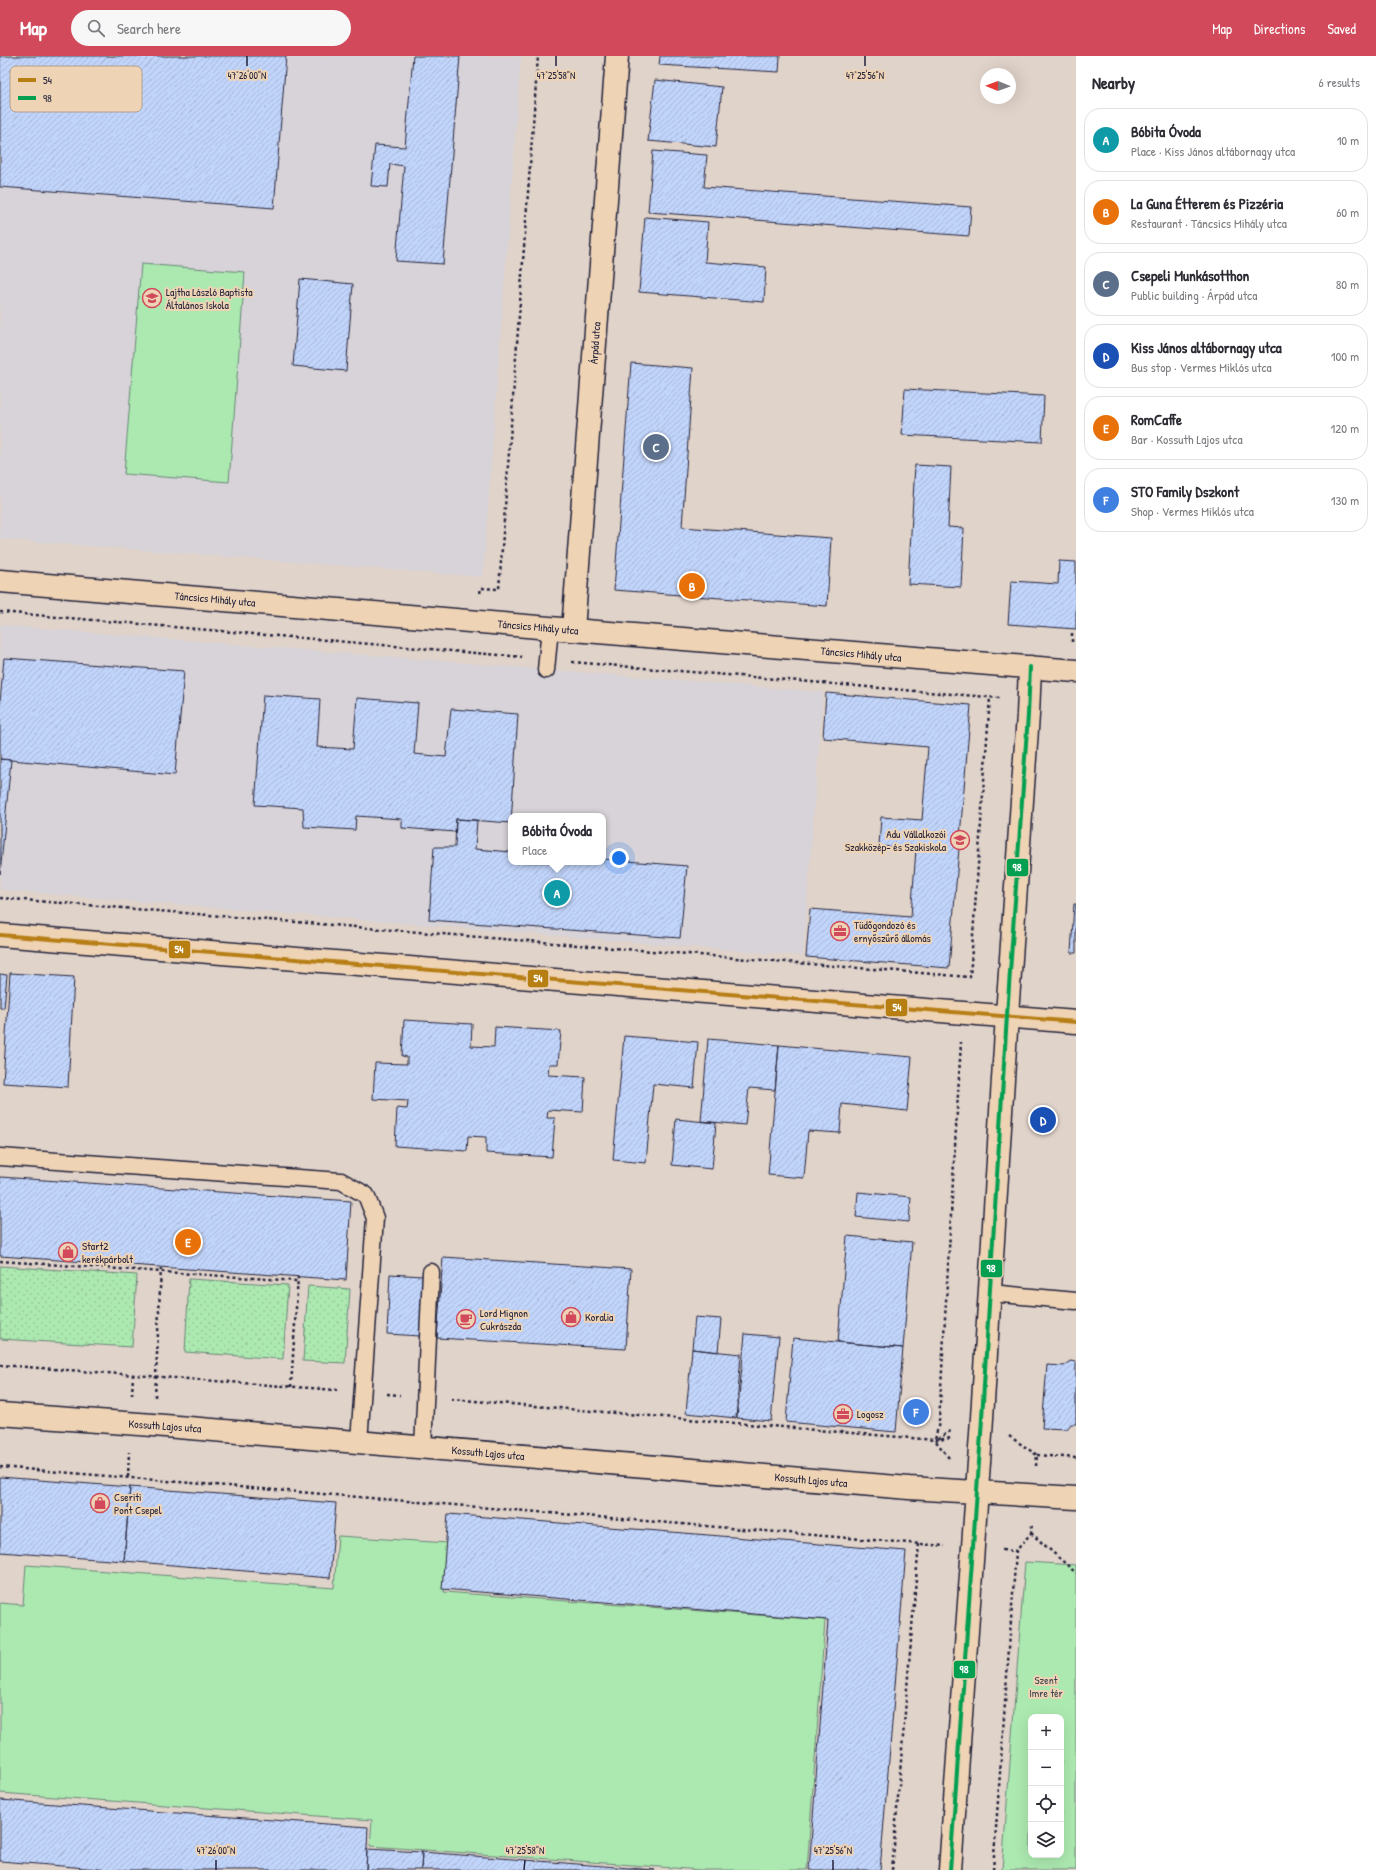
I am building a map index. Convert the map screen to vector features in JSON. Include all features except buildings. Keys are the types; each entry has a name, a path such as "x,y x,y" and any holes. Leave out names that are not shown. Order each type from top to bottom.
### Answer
{"street":[{"name":"Árpád utca","path":"573,630 617,56"},
{"name":"Táncsics Mihály utca","path":"0,581 1030,668 1076,670"},
{"path":"950,1870 976,1492 983,1412 1030,668"},
{"path":"0,936 1007,1015 1076,1022"},
{"name":"Kossuth Lajos utca","path":"0,1414 976,1492"},
{"path":"976,1492 1076,1498"}],"lane":[{"path":"547,665 550,628"},
{"path":"0,1157 341,1181 366,1195 375,1218 359,1442"},
{"path":"423,1448 431,1272"},
{"path":"990,1293 1076,1301"}],"path":[{"path":"474,653 480,588 499,589 538,56"},
{"path":"0,612 474,653 547,665 1029,701"},
{"path":"0,898 970,977 990,697"},
{"path":"0,1365 363,1392 935,1440 939,1422 962,1042 954,1041"},
{"path":"0,1261 298,1281"},
{"path":"156,1377 161,1268"},
{"path":"291,1387 298,1277"},
{"path":"1009,1429 1009,1436"},
{"path":"1037,1455 1076,1458"},
{"path":"0,1467 919,1543 892,1870"},
{"path":"1031,1533 1076,1572"},
{"path":"993,1870 1016,1551"}],"shaded area":[{"path":"0,56 521,56 483,577 0,539"},
{"path":"0,625 823,692 803,956 0,890"}],"green space":[{"path":"141,264 245,272 229,482 124,474"},
{"path":"0,1266 137,1275 132,1347 0,1339"},
{"path":"189,1279 288,1285 283,1359 185,1352"},
{"path":"308,1286 350,1289 345,1363 303,1361"},
{"path":"338,1536 448,1543 444,1592 825,1620 807,1870 701,1870 370,1846 372,1820 0,1793 0,1603 23,1605 26,1565 334,1588"},
{"name":"Szent Imre tér","path":"1025,1562 1076,1565 1076,1870 1002,1870"}],"transit line":[{"name":"98","path":"950,1870 981,1434 1030,667"},
{"name":"54","path":"0,935 1076,1022"}],"place":[{"name":"Lajtha László Baptista Általános Iskola","path":"152,298"},
{"name":"Csepeli Munkásotthon","path":"656,447"},
{"name":"La Guna Étterem és Pizzéria","path":"692,586"},
{"name":"Adu Vállalkozói Szakközép- és Szakiskola","path":"960,840"},
{"name":"Bóbita Óvoda","path":"557,893"},
{"name":"Tüdőgondozó és ernyőszűrő állomás","path":"840,931"},
{"name":"Kiss János altábornagy utca","path":"1043,1120"},
{"name":"RomCaffe","path":"188,1242"},
{"name":"Start2 kerékpárbolt","path":"68,1252"},
{"name":"Koralia","path":"571,1317"},
{"name":"Lord Mignon Cukrászda","path":"466,1319"},
{"name":"STO Family Dszkont","path":"916,1412"},
{"name":"Logosz","path":"843,1414"},
{"name":"Cseriti Pont Csepel","path":"100,1503"}]}
